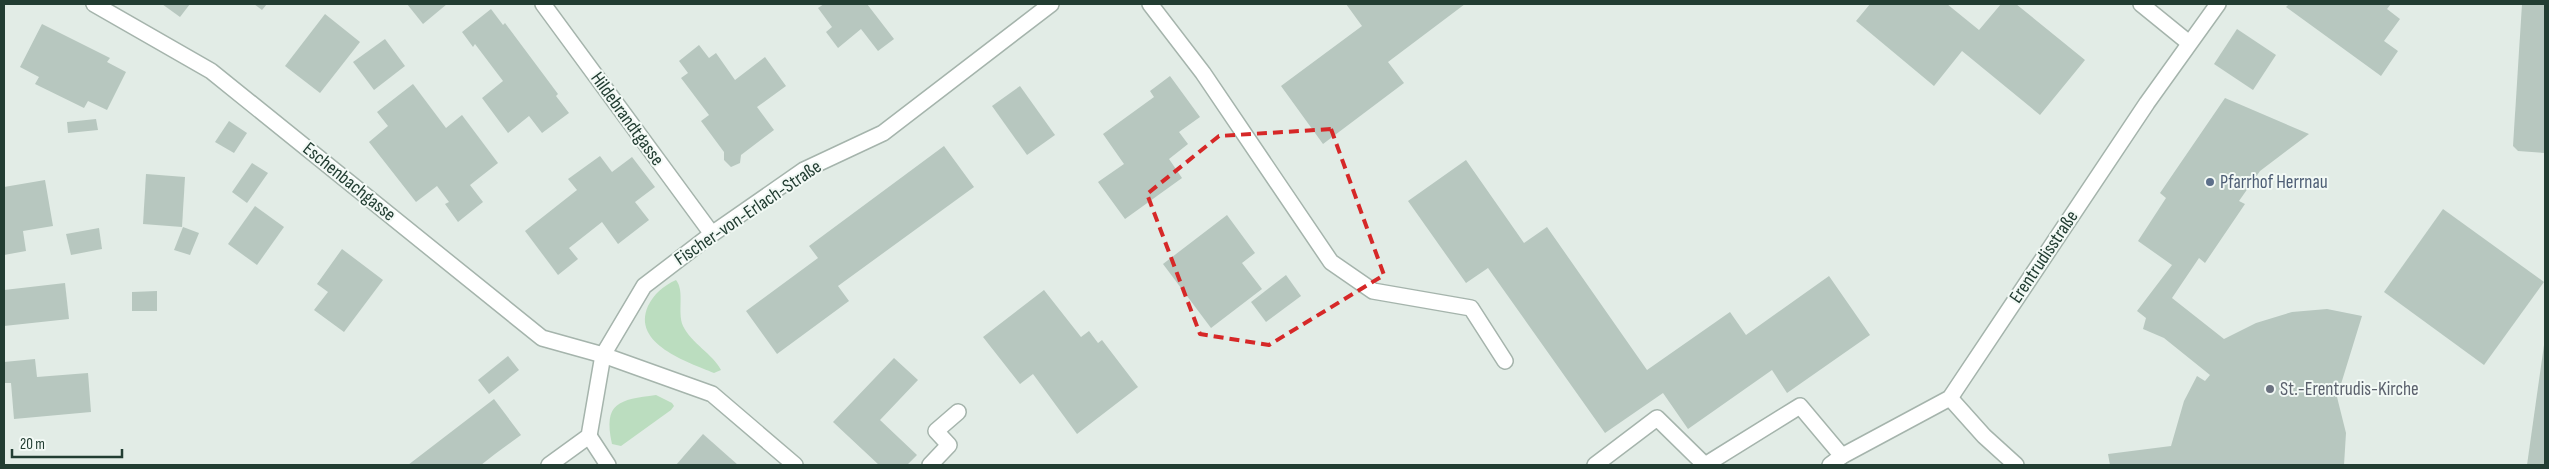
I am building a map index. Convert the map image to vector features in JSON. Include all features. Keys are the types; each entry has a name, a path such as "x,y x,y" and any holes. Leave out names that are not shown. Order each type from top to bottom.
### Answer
{"street":[{"name":"Eschenbachgasse","path":"94,4 211,71 542,338 603,355"},
{"name":"Hildebrandtgasse","path":"543,4 712,234"},
{"name":"Fischer-von-Erlach-Straße","path":"589,436 603,355 644,286 712,234 804,170 883,133 1051,4"},
{"path":"1150,4 1203,73 1330,262 1373,291 1471,308 1505,361"},
{"path":"2141,4 2190,43"},
{"name":"Erentrudisstraße","path":"1830,465 1842,456 1950,398 2141,111 2218,4"},
{"path":"603,355 712,394 795,465"},
{"path":"1950,398 1984,436 2016,465"},
{"path":"1594,465 1657,418 1705,465 1800,406 1842,456"},
{"path":"930,465 949,444 936,431 958,412"},
{"path":"549,465 589,436 608,465"}],"highlighted area":[{"path":"1331,129 1384,275 1269,345 1200,334 1147,194 1219,136"}],"green space":[{"path":"676,280 681,296 681,320 683,326 691,338 713,359 721,370 714,373 677,357 665,350 647,331 645,319 650,302 659,291"},
{"path":"656,395 672,403 674,406 671,410 621,446 612,444 610,419 612,411 623,402"}],"building":[{"path":"162,4 190,4 180,17"},
{"path":"254,4 267,4 262,10"},
{"path":"407,4 447,4 423,24"},
{"path":"824,4 867,4 894,39 878,51 861,29 838,48 826,32 832,27 818,8"},
{"path":"1346,4 1465,4 1388,62 1404,83 1323,144 1281,86 1362,26"},
{"path":"1870,4 1947,4 1979,30 2001,4 2016,4 2085,60 2040,115 1962,51 1934,86 1856,21"},
{"path":"2289,4 2391,4 2387,9 2400,19 2384,41 2398,51 2381,76 2286,7"},
{"path":"2522,4 2545,4 2545,153 2518,151 2513,146"},
{"path":"491,9 503,25 505,23 558,94 556,96 569,113 542,133 529,116 508,133 482,98 503,81 475,44 473,47 462,32"},
{"path":"325,14 360,42 320,93 285,66"},
{"path":"42,24 110,58 107,62 126,72 107,110 88,101 84,108 35,84 39,77 20,67"},
{"path":"2237,29 2276,55 2253,90 2214,64"},
{"path":"385,39 405,66 374,90 353,62"},
{"path":"699,45 709,58 716,53 735,80 765,57 786,86 757,107 774,130 741,155 740,163 731,167 724,160 724,152 701,121 709,115 681,78 688,73 679,61"},
{"path":"1170,76 1200,117 1179,132 1188,144 1169,159 1182,178 1125,219 1098,182 1124,164 1103,134 1154,97 1150,91"},
{"path":"413,84 446,128 462,115 498,163 470,185 483,202 458,222 445,204 449,202 437,186 416,202 369,142 388,126 377,112"},
{"path":"1020,86 1055,135 1027,155 992,106"},
{"path":"2225,98 2309,134 2260,171 2239,201 2245,204 2205,263 2199,258 2172,298 2224,339 2256,323 2292,312 2327,309 2362,316 2337,397 2346,433 2344,465 2110,465 2108,454 2171,446 2184,401 2197,376 2205,381 2210,375 2164,338 2143,329 2146,318 2137,311 2172,265 2138,241 2166,198 2160,193"},
{"path":"96,119 98,130 68,133 67,122"},
{"path":"229,121 247,133 234,153 215,142"},
{"path":"944,146 974,187 838,286 849,301 777,354 746,311 818,258 809,246"},
{"path":"600,156 612,172 632,157 655,187 635,202 649,220 618,244 602,222 569,248 578,259 558,275 525,231 577,190 568,179"},
{"path":"1466,160 1524,243 1547,227 1647,370 1730,312 1746,335 1829,276 1870,335 1787,393 1772,370 1688,429 1663,393 1605,433 1488,268 1466,283 1408,201"},
{"path":"252,163 268,173 247,203 232,192"},
{"path":"146,174 185,177 182,227 143,224"},
{"path":"45,180 53,226 23,231 26,251 4,255 4,187"},
{"path":"255,206 284,227 257,265 228,244"},
{"path":"2443,209 2544,282 2484,365 2384,292"},
{"path":"1227,215 1255,253 1242,263 1262,289 1211,328 1163,264"},
{"path":"183,227 199,233 190,255 174,250"},
{"path":"99,228 102,249 71,255 66,234"},
{"path":"342,249 383,280 344,332 314,310 328,292 317,284"},
{"path":"1286,275 1301,296 1266,322 1251,302"},
{"path":"65,283 69,319 4,326 4,290"},
{"path":"1044,290 1081,337 1089,331 1098,343 1102,340 1138,387 1077,434 1033,374 1020,384 983,337"},
{"path":"157,291 157,311 132,311 132,292"},
{"path":"2544,345 2545,465 2527,465"},
{"path":"508,356 519,370 489,394 478,380"},
{"path":"894,358 918,380 880,420 917,455 907,465 879,465 833,422"},
{"path":"35,359 37,377 88,373 91,412 14,419 11,383 5,383 4,362"},
{"path":"494,399 521,435 481,465 408,465"},
{"path":"703,434 738,465 676,465"}],"place":[{"name":"Pfarrhof Herrnau","path":"2210,182"},
{"name":"St.-Erentrudis-Kirche","path":"2270,389"}]}
